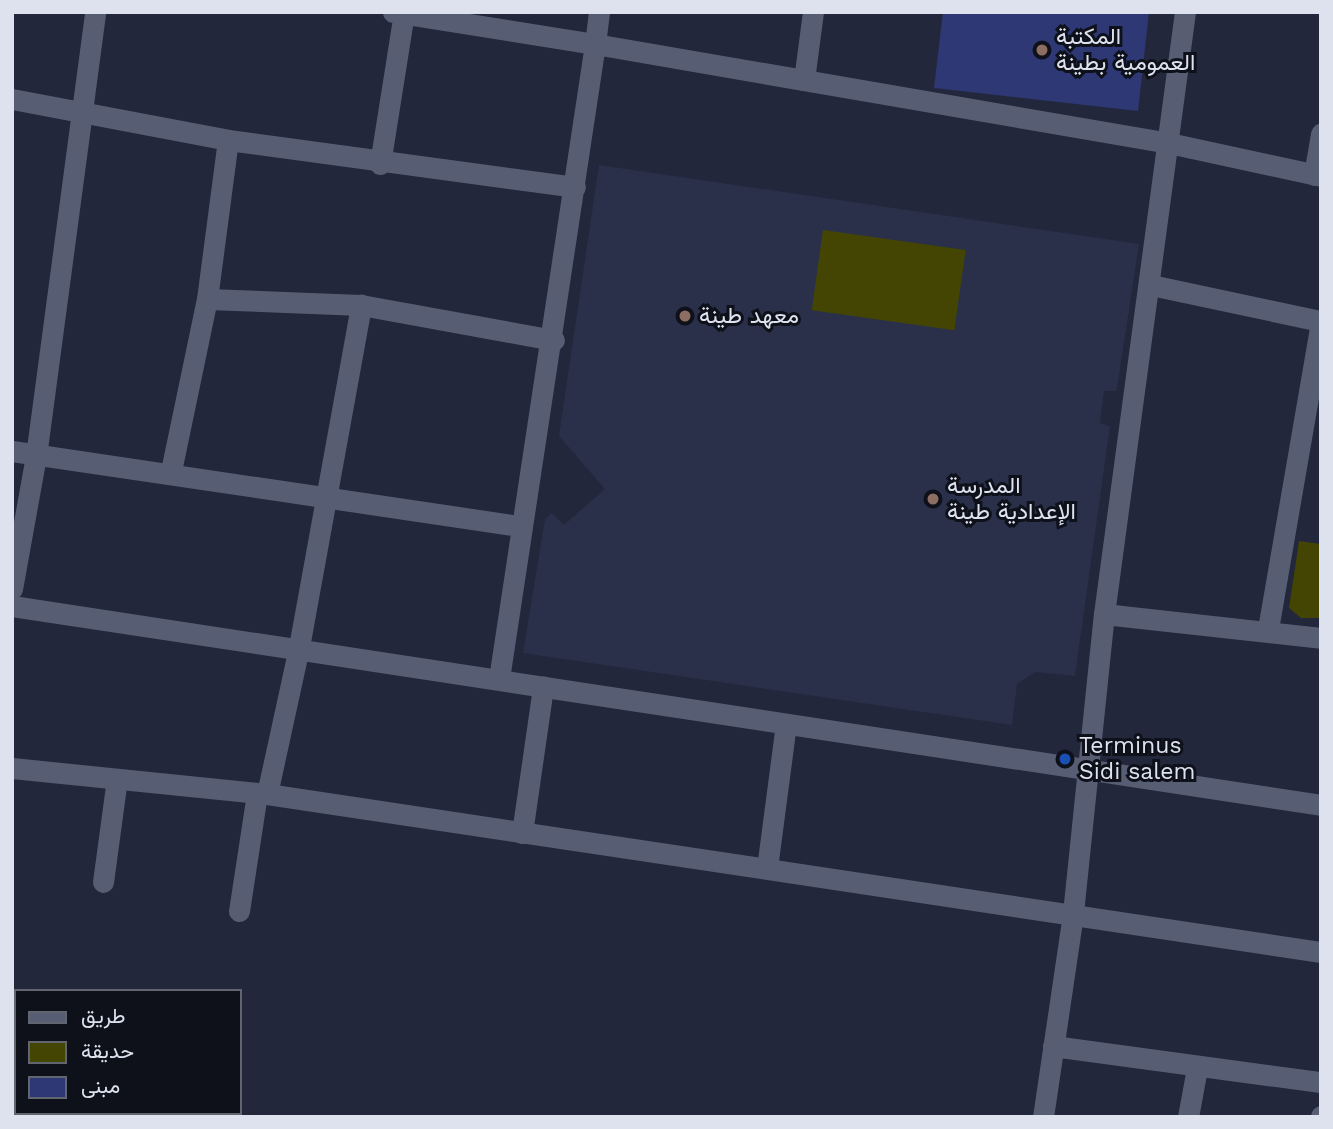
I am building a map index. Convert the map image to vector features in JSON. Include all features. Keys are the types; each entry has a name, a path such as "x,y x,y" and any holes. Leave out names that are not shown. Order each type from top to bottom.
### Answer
{"street":[{"path":"12,589 36,456 94,12"},
{"path":"499,679 519,526 554,340 596,44 598,12"},
{"path":"804,80 813,12"},
{"path":"1043,1117 1073,913 1104,614 1151,285 1185,12"},
{"path":"380,164 400,13 1170,143 1317,175 1321,134"},
{"path":"12,99 228,140 380,164 575,187"},
{"path":"171,471 207,299 228,140"},
{"path":"1151,285 1321,322 1268,629"},
{"path":"207,299 361,305 554,340"},
{"path":"239,911 262,793 299,647 324,494 361,305"},
{"path":"12,451 171,471 519,526"},
{"path":"12,606 299,647 1321,806"},
{"path":"1104,614 1268,629 1321,638"},
{"path":"522,833 543,687"},
{"path":"767,868 786,724"},
{"path":"12,768 262,793 1321,951"},
{"path":"103,882 117,779"},
{"path":"1053,1046 1197,1068 1321,1082"},
{"path":"1188,1117 1197,1068"}],"shaded area":[{"name":"المدرسة الإعدادية طينة","path":"599,165 1139,244 1116,391 1104,391 1100,423 1110,426 1075,676 1035,672 1017,684 1012,725 523,653 545,519 552,513 564,525 605,489 559,436"}],"green space":[{"path":"823,230 966,250 954,330 812,310"},
{"path":"1299,541 1321,544 1321,618 1301,618 1289,608"}],"building":[{"name":"المكتبة العمومية بطينة","path":"943,12 1149,12 1138,111 934,88"}],"place":[{"name":"المكتبة العمومية بطينة","path":"1042,50"},
{"name":"معهد طينة","path":"685,316"},
{"name":"المدرسة الإعدادية طينة","path":"933,499"},
{"name":"Terminus Sidi salem","path":"1065,759"}]}
